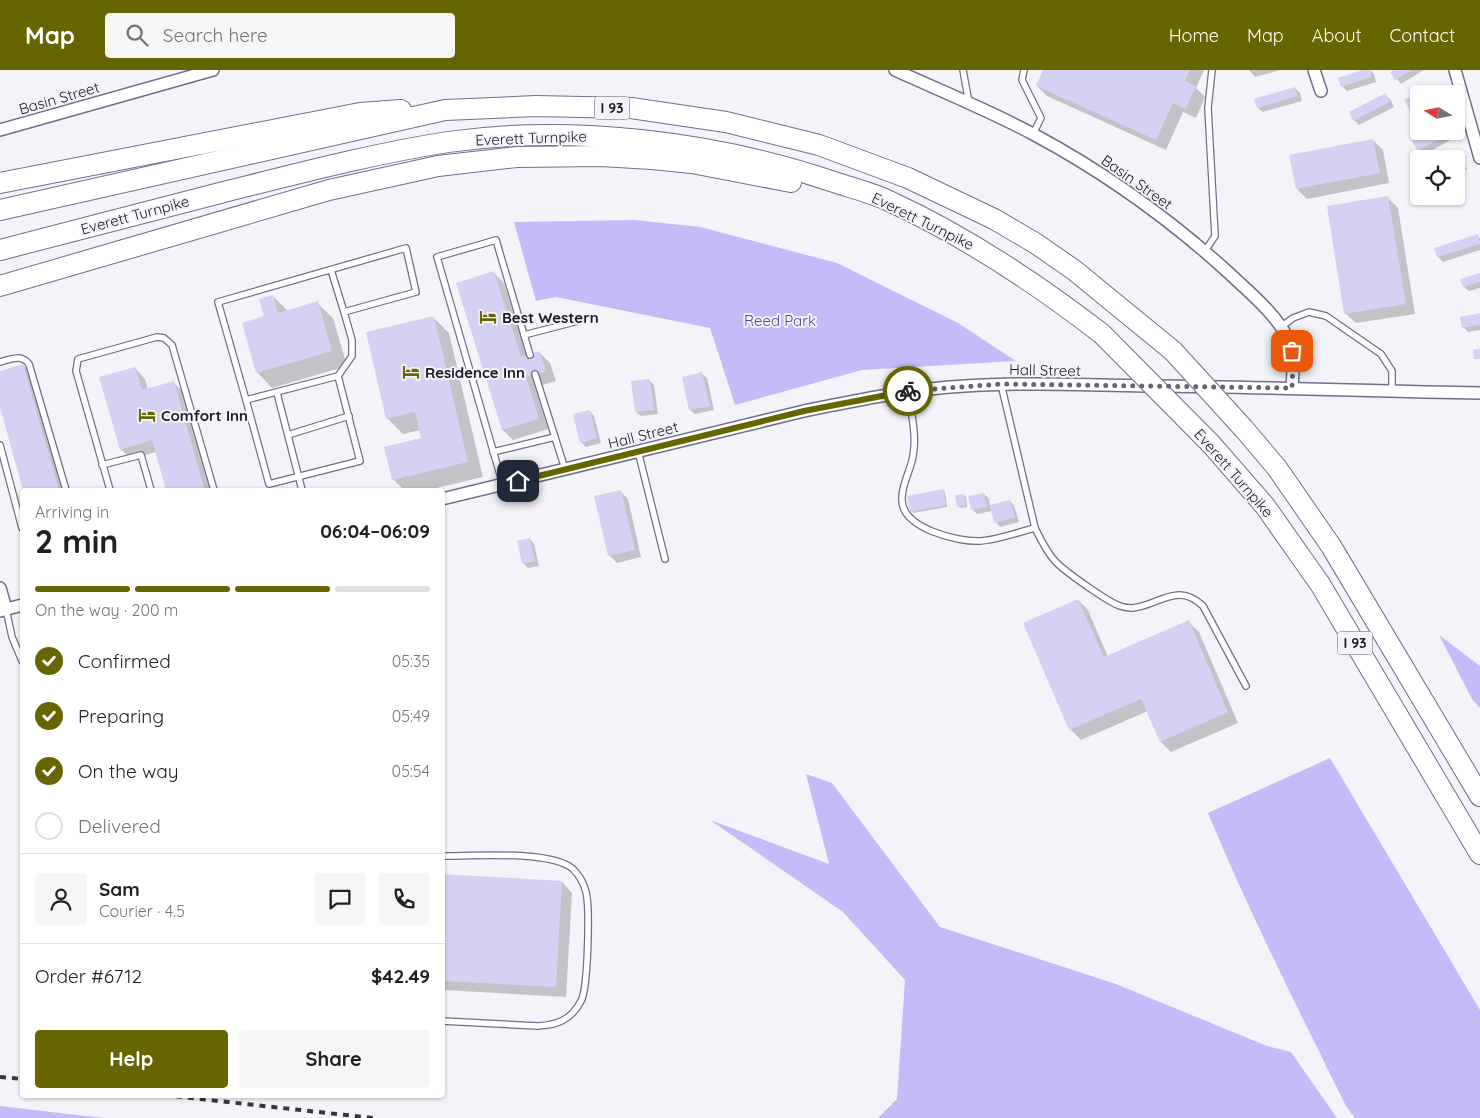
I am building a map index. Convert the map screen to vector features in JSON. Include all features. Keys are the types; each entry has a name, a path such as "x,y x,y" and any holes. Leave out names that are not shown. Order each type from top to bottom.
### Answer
{"highway":[{"name":"Everett Turnpike","path":"0,210 445,110 536,106 631,108 726,122 819,145 908,178 1002,224 1074,270 1173,351 1277,468 1331,546 1480,796"},
{"path":"0,183 360,113 398,110 445,110"},
{"name":"Everett Turnpike","path":"0,250 294,174 372,156 450,142 498,138 593,136 672,144 751,158 808,173 887,200 971,244 1064,304 1102,334 1211,444 1266,506 1320,584 1480,854"},
{"path":"0,286 330,190 438,166 518,157 601,156 692,163 887,200"}],"street":[{"name":"Basin Street","path":"0,130 213,70"},
{"name":"Basin Street","path":"895,70 1033,134 1125,190 1205,251 1246,289 1281,328 1288,339 1292,351 1292,388"},
{"path":"1314,70 1322,91"},
{"path":"1456,70 1480,158"},
{"name":"Hall Street","path":"445,498 804,411 908,391 1001,384 1480,392"},
{"path":"0,588 3,610 20,606"}],"lane":[{"path":"963,70 969,103"},
{"path":"1024,70 1022,80 1041,118 1033,134"},
{"path":"1205,251 1215,236 1208,108 1212,70"},
{"path":"503,485 437,257 496,240 530,355"},
{"path":"338,376 360,461 269,484 218,302 406,248 416,292 344,312"},
{"path":"246,400 338,376 352,356 352,340 332,270"},
{"path":"1281,328 1293,318 1309,312 1326,316 1381,354 1392,371 1392,391"},
{"path":"524,335 582,320"},
{"path":"109,488 76,371 78,359 157,337 164,338 172,346 213,488"},
{"path":"0,362 19,357 29,364 65,488"},
{"path":"535,374 565,469"},
{"path":"1001,384 1036,528 1044,548 1056,562 1098,593 1121,607 1132,608 1170,596 1184,595 1194,597 1203,606 1246,686"},
{"path":"908,391 915,442 914,456 902,500 904,511 911,520 954,539 969,541 982,541 1036,528"},
{"path":"277,393 302,488"},
{"path":"288,435 349,416"},
{"path":"493,452 555,437"},
{"path":"0,445 20,512"},
{"path":"638,451 665,559"},
{"path":"102,465 141,455 150,488"},
{"path":"3,610 20,656"},
{"path":"445,856 525,857 546,859 564,864 574,870 581,879 586,892 588,907 586,986 582,1000 576,1010 565,1020 553,1025 538,1026 445,1021"}],"green space":[{"name":"Reed Park","path":"635,220 700,227 837,263 958,323 1016,361 862,370 735,405 710,328 556,297 536,301 514,222"},
{"path":"1439,635 1480,666 1480,708 1472,699"},
{"path":"1330,758 1480,1010 1480,1118 1355,1118 1346,1106 1274,960 1208,813"},
{"path":"806,774 832,783 940,927 1116,984 1267,1046 1291,1052 1337,1118 878,1118 897,1099 905,980 843,912 710,820 829,864"},
{"path":"0,1106 103,1118 0,1118"}],"building":[{"path":"1043,70 1190,70 1185,81 1196,86 1186,109 1173,103 1156,140 1036,86"},
{"path":"1362,70 1370,70 1372,77 1341,87 1338,78"},
{"path":"1394,70 1412,70 1395,80 1390,72"},
{"path":"1295,87 1298,96 1257,108 1254,99"},
{"path":"1386,93 1390,102 1353,121 1349,112"},
{"path":"1410,97 1410,111 1404,100"},
{"path":"1373,139 1380,173 1296,189 1289,155"},
{"path":"1437,140 1420,150 1417,150 1412,141"},
{"path":"1388,196 1406,304 1344,314 1327,206"},
{"path":"1478,234 1480,244 1437,257 1434,248"},
{"name":"Best Western","path":"494,271 521,357 540,351 546,371 526,377 539,419 502,430 456,283"},
{"path":"1480,273 1480,282 1463,287 1460,279"},
{"path":"273,295 278,313 318,301 332,351 256,373 242,323 264,316 259,299"},
{"path":"1480,313 1480,325 1462,328 1460,317"},
{"name":"Residence Inn","path":"434,316 468,462 392,480 384,447 421,438 415,412 386,419 366,332"},
{"path":"1480,349 1480,359 1474,359 1473,350"},
{"path":"23,364 58,488 22,488 0,407 0,371"},
{"name":"Comfort Inn","path":"135,367 142,390 174,381 204,488 165,488 152,440 120,450 99,377"},
{"path":"702,372 710,406 689,410 682,377"},
{"path":"650,379 654,410 635,412 631,381"},
{"path":"590,410 597,438 580,443 573,414"},
{"path":"943,489 946,505 910,512 907,496"},
{"path":"621,490 635,550 608,556 594,496"},
{"path":"984,493 987,507 971,510 968,496"},
{"path":"964,494 966,505 957,507 955,495"},
{"path":"1010,500 1015,517 994,523 990,505"},
{"path":"530,538 535,561 522,564 517,541"},
{"path":"1078,599 1104,657 1189,620 1228,712 1160,742 1141,699 1069,730 1023,623"},
{"path":"445,874 562,881 556,987 445,981"}],"railway":[{"path":"0,1077 20,1079"},
{"path":"191,1098 373,1118"}],"way so far":[{"path":"908,391 1001,384 1292,388 1292,351"}],"place":[{"name":"Best Western","path":"488,317"},
{"name":"Residence Inn","path":"411,372"},
{"name":"Comfort Inn","path":"147,415"}],"route":[{"path":"518,481 804,411 908,391"}]}
